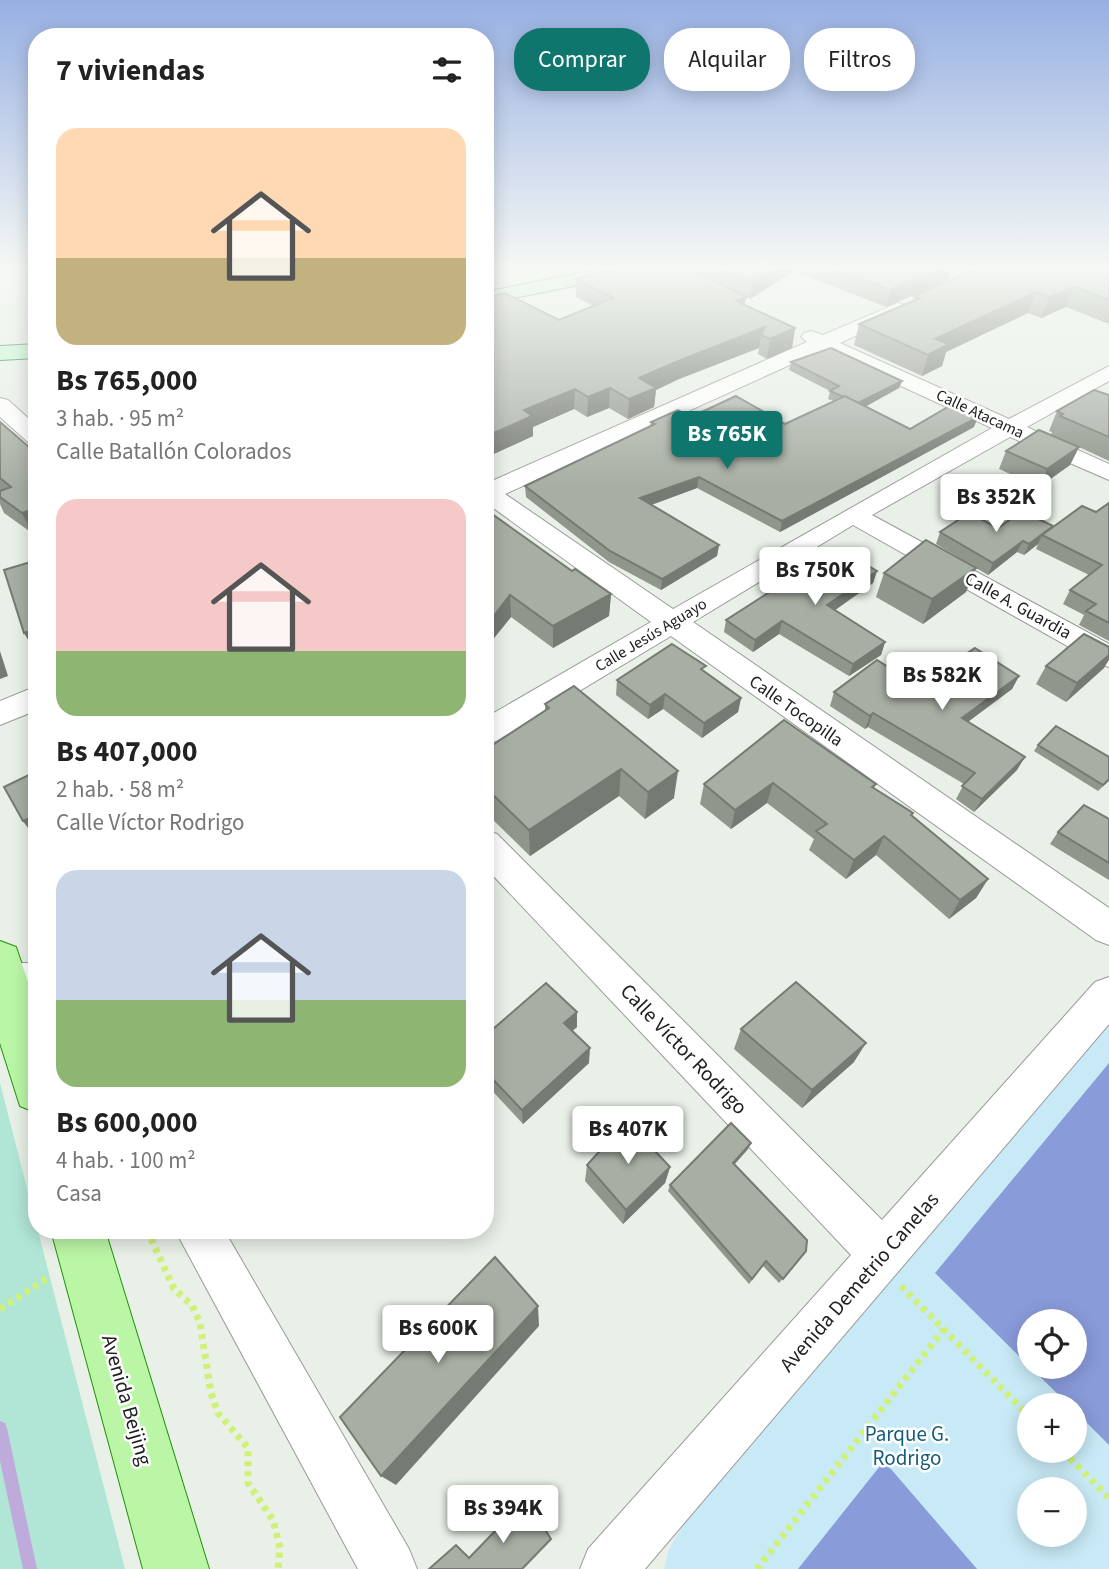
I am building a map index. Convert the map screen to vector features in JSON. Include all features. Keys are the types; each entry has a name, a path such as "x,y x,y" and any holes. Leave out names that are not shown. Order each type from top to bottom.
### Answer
{"main road":[{"path":"0,353 28,351"},
{"path":"11,976 28,1049"},
{"name":"Avenida Beijing","path":"63,1254 176,1569"}],"street":[{"name":"Calle Atacama","path":"819,340 1109,473"},
{"path":"494,489 827,340"},
{"name":"Calle Jesús Aguayo","path":"494,728 853,515 1007,426 1109,372"},
{"path":"0,405 28,430"},
{"name":"Calle Tocopilla","path":"494,499 1109,929"},
{"name":"Calle A. Guardia","path":"853,515 1109,657"},
{"path":"0,714 28,701"},
{"name":"Calle Víctor Rodrigo","path":"494,853 892,1270"},
{"name":"Avenida Demetrio Canelas","path":"608,1569 892,1270 1109,995"},
{"path":"203,1239 389,1569"}],"path":[{"path":"151,1239 174,1289 192,1305 200,1323 211,1393 218,1413 248,1448 248,1483 273,1520 280,1548 278,1569"},
{"path":"0,1309 63,1254"},
{"path":"892,1270 944,1329 1017,1404"},
{"path":"757,1569 944,1329"},
{"path":"1075,1463 1109,1498"}],"green space":[{"name":"Parque G. Rodrigo","path":"1109,1022 1109,1569 664,1569 669,1549 689,1515"},
{"path":"0,1083 28,1192 28,1239 40,1239 125,1569 0,1569"}],"shaded area":[{"path":"1109,1063 1109,1445 1087,1423 1087,1393 1057,1393 1042,1379 1087,1379 1087,1309 1017,1309 1017,1354 935,1273"},
{"path":"884,1461 977,1569 798,1569"}],"building":[{"path":"494,340 731,340 639,378 656,388 629,399 610,388 588,397 575,389 524,410 532,416 494,433"},
{"path":"895,340 938,340 949,344 928,355"},
{"path":"831,348 902,381 858,403 830,391 839,386 791,362"},
{"path":"1094,390 1109,395 1109,437 1060,416 1063,414 1057,411"},
{"path":"736,396 785,424 845,396 910,429 951,405 978,417 782,521 699,477 640,498 719,545 662,579 610,551 525,486 655,424 651,422 678,410 691,417"},
{"path":"0,422 28,446 28,511 22,513 0,497 0,491 11,487 0,478"},
{"path":"1039,430 1079,447 1047,469 1006,451"},
{"path":"1109,503 1109,623 1086,611 1096,604 1070,590 1102,565 1042,535 1082,506 1096,512"},
{"path":"1022,511 1053,526 1029,544 1023,541 993,563 940,532 969,513 998,528"},
{"path":"494,515 572,571 575,569 611,594 553,626 510,595 494,616"},
{"path":"926,540 976,568 932,599 884,573"},
{"path":"838,548 877,571 827,605 885,642 853,664 782,621 755,640 726,620"},
{"path":"28,563 28,632 24,633 4,570"},
{"path":"1084,634 1109,647 1109,655 1077,683 1046,666"},
{"path":"672,644 706,666 701,669 741,698 704,723 665,694 650,705 617,680"},
{"path":"975,648 1019,676 962,718 1025,757 982,799 962,786 975,773 873,713 870,716 834,692 877,660 918,686"},
{"path":"574,686 678,771 648,792 621,769 529,830 494,796 494,744 549,708 545,704"},
{"path":"784,720 876,784 872,787 913,813 911,815 988,879 960,900 884,836 854,860 816,831 827,824 773,783 735,810 704,784"},
{"path":"1056,726 1109,757 1109,779 1103,785 1038,745"},
{"path":"28,775 28,819 23,821 4,787"},
{"path":"1084,805 1109,819 1109,863 1058,832"},
{"path":"796,982 866,1043 812,1090 741,1029"},
{"path":"546,983 577,1012 564,1023 590,1048 522,1110 494,1080 494,1028"},
{"path":"627,1121 670,1167 626,1210 587,1165"},
{"path":"731,1123 751,1143 733,1163 807,1240 806,1251 783,1279 766,1261 752,1279 670,1185"},
{"path":"495,1257 538,1306 381,1476 340,1417"},
{"path":"526,1499 551,1539 522,1569 429,1569 456,1545 469,1558"}],"waterway":[{"path":"0,1428 30,1569"}]}
